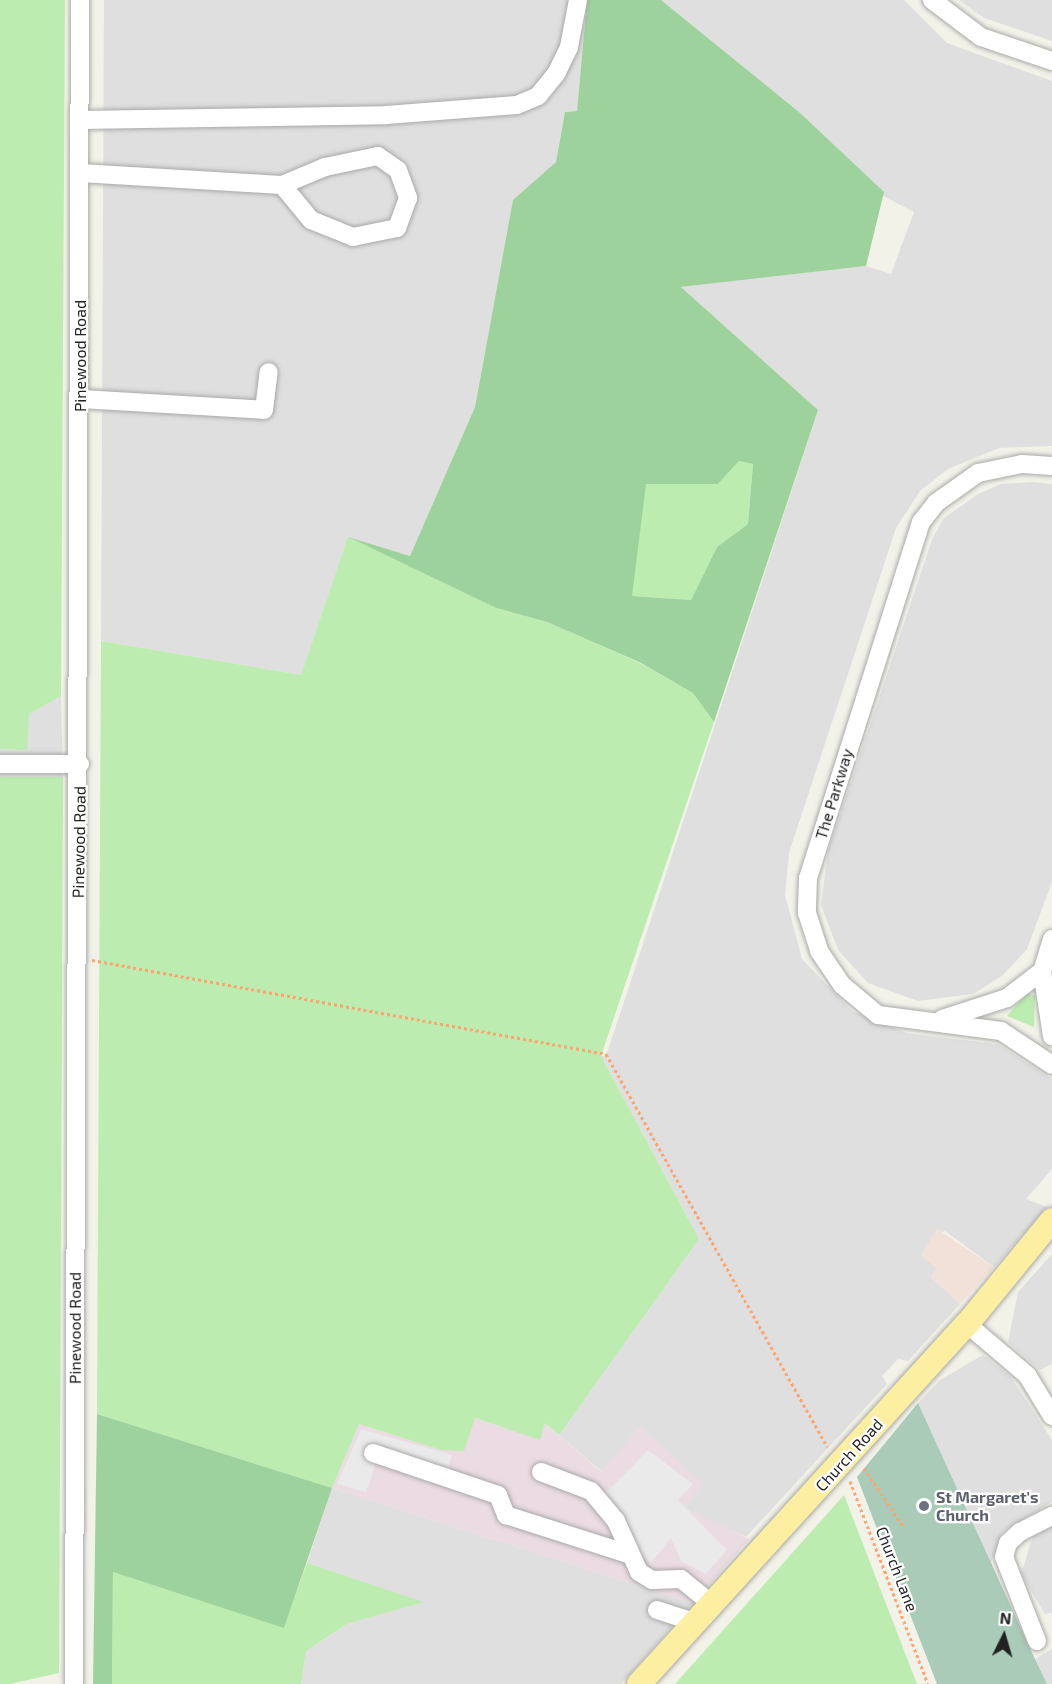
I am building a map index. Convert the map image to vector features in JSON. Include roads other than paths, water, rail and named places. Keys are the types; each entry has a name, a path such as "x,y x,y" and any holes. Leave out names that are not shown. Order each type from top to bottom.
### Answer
{"main road":[{"name":"Church Road","path":"639,1684 711,1603 835,1472 967,1324 1052,1220"}],"street":[{"name":"Pinewood Road","path":"74,1684 80,764 80,0"},
{"path":"80,120 386,115 517,105 538,96 556,74 569,47 578,0"},
{"path":"932,0 981,37 1052,61"},
{"path":"80,173 282,185 326,167 378,156 398,170 408,198 397,228 353,237 311,220 282,185"},
{"path":"81,399 264,410 269,372"},
{"name":"The Parkway","path":"1052,466 1022,464 978,473 936,502 921,522 808,878 807,913 819,951 842,985 878,1015 921,1024 1002,1031 1052,1065"},
{"path":"0,764 80,764"},
{"path":"1052,939 1042,971 1052,1036"},
{"path":"921,1024 1007,998 1042,971"},
{"path":"967,1324 1027,1375 1052,1416"},
{"path":"373,1454 498,1495 506,1515 631,1556"},
{"path":"541,1472 591,1491 616,1521 639,1572 652,1580 681,1578 711,1603"},
{"path":"1038,1633 1004,1557 1008,1543 1020,1532 1052,1516"},
{"path":"657,1610 694,1622"}],"place":[{"name":"St Margaret's Church","path":"924,1506"}]}
